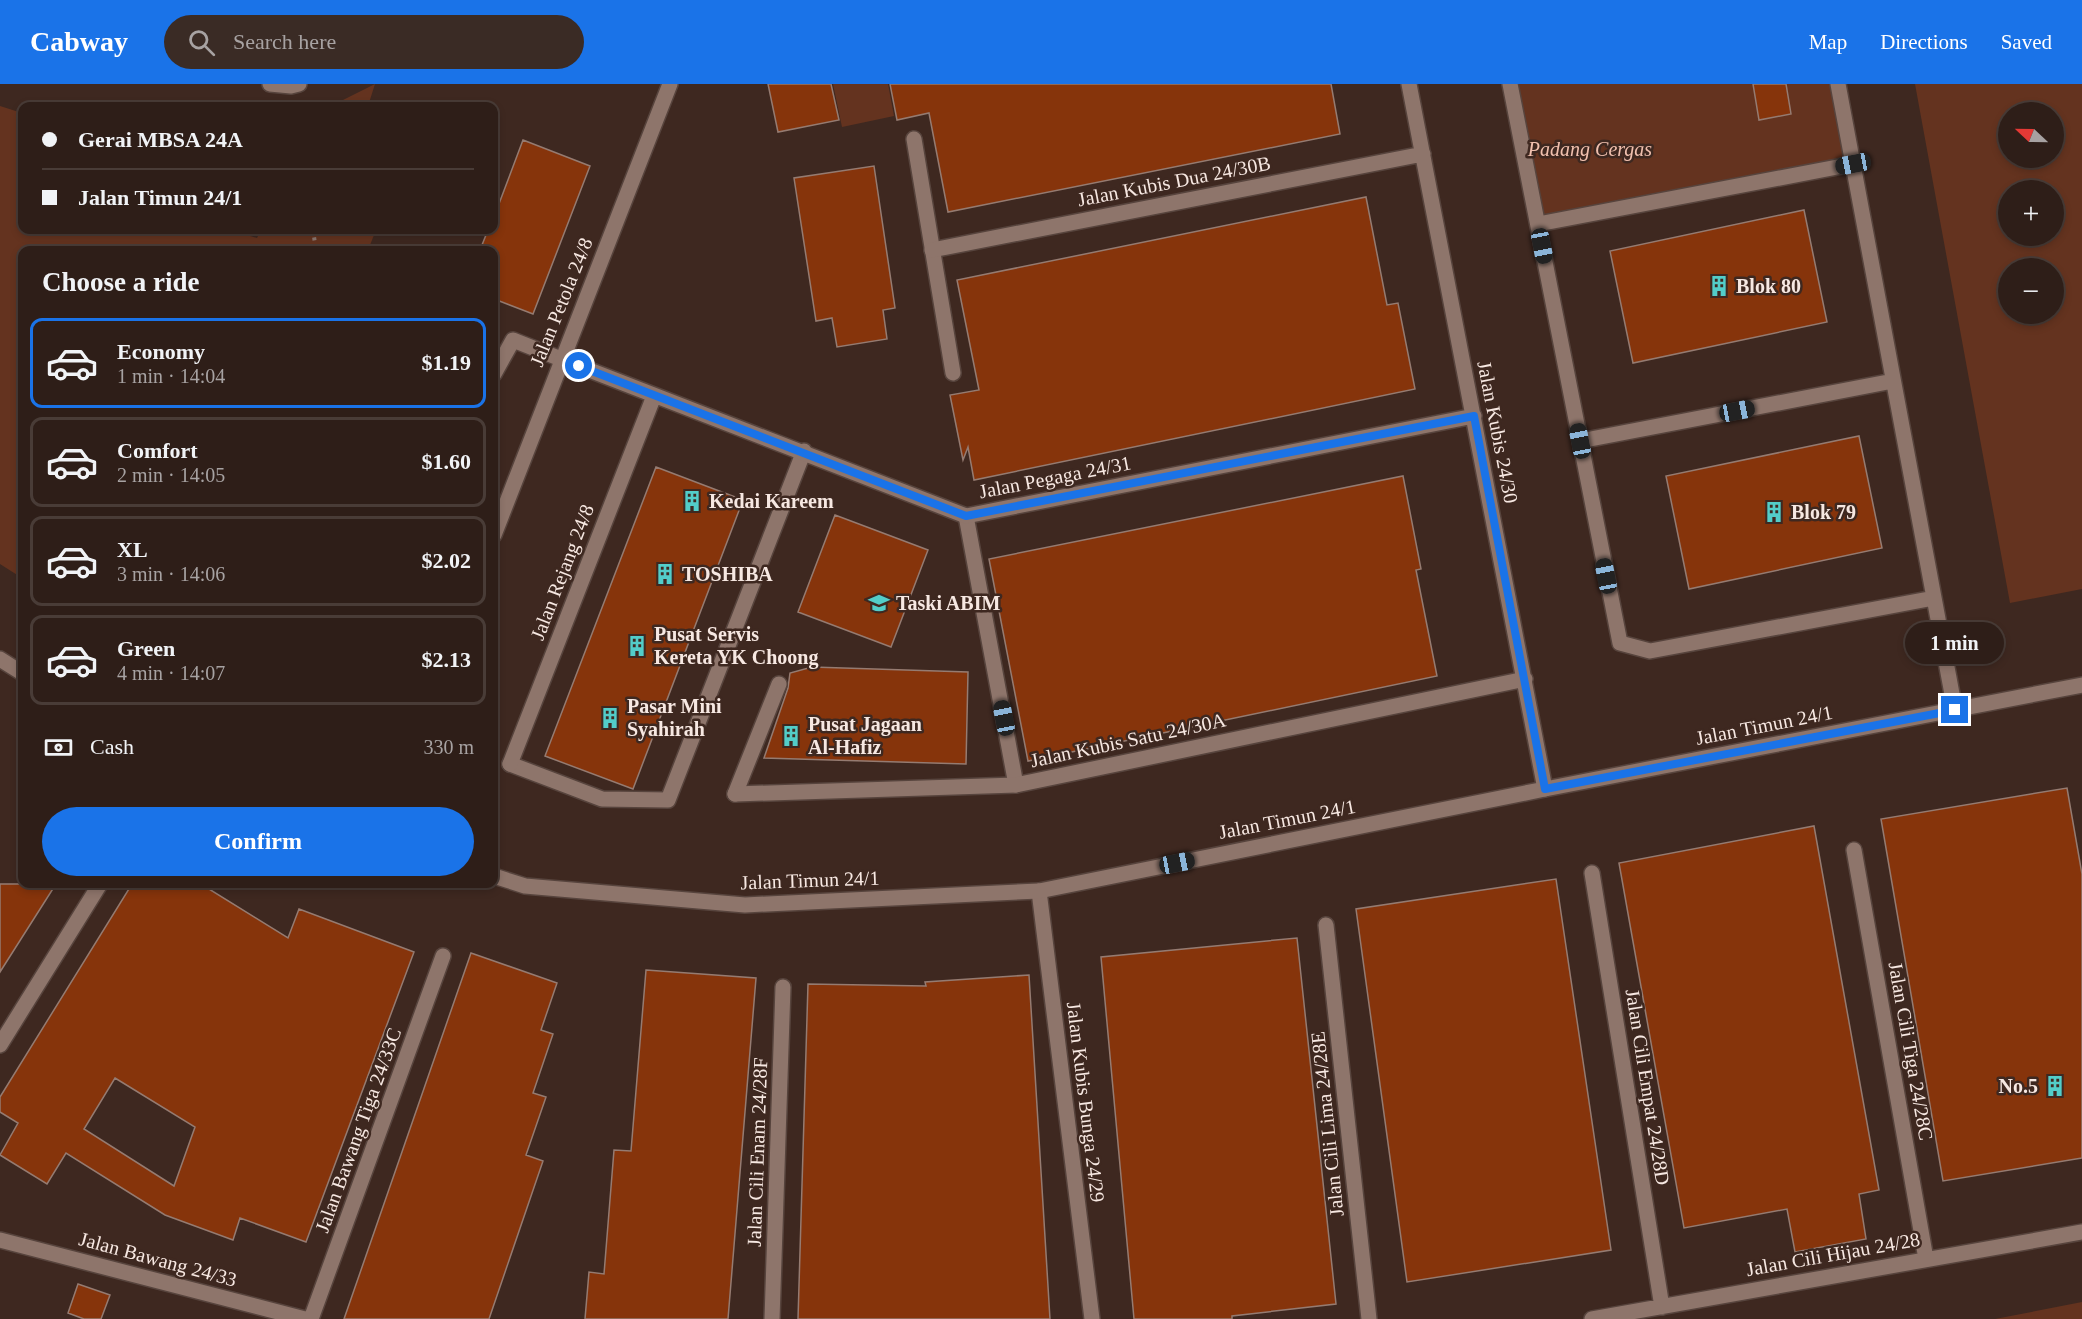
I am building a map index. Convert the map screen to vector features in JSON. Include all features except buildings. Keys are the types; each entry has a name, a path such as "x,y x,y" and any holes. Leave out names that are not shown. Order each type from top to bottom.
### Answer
{"street":[{"path":"270,84 291,86 299,84"},
{"name":"Jalan Petola 24/8","path":"498,524 561,358 670,84"},
{"name":"Jalan Kubis 24/30","path":"1409,84 1545,789"},
{"path":"1510,84 1620,643 1650,651 1934,598"},
{"path":"1838,84 1955,710"},
{"path":"914,139 953,373"},
{"name":"Jalan Kubis Dua 24/30B","path":"932,250 1423,154"},
{"path":"1538,224 1853,164"},
{"name":"Jalan Pegaga 24/31","path":"498,367 513,340 654,396 804,451 966,516 1474,416"},
{"path":"1580,441 1893,381"},
{"name":"Jalan Rejang 24/8","path":"654,396 510,764 602,800 668,800 804,451"},
{"path":"966,516 1016,785"},
{"path":"0,658 18,670"},
{"name":"Jalan Kubis Satu 24/30A","path":"779,684 735,794 1016,785 1524,680"},
{"name":"Jalan Timun 24/1","path":"498,877 525,886 745,905 1039,891 1545,789 2082,685"},
{"name":"Jalan Cili Tiga 24/28C","path":"1854,850 1926,1259"},
{"name":"Jalan Cili Empat 24/28D","path":"1592,873 1662,1307"},
{"path":"0,1045 98,888"},
{"name":"Jalan Kubis Bunga 24/29","path":"1039,891 1092,1319"},
{"name":"Jalan Cili Lima 24/28E","path":"1326,925 1369,1319"},
{"name":"Jalan Bawang Tiga 24/33C","path":"311,1319 444,956"},
{"name":"Jalan Cili Enam 24/28F","path":"772,1319 783,987"},
{"name":"Jalan Cili Hijau 24/28","path":"1592,1319 2082,1232"},
{"name":"Jalan Bawang 24/33","path":"0,1240 305,1319"}],"green space":[{"path":"375,84 369,102 339,102"},
{"path":"833,84 888,84 894,116 842,127"},
{"name":"Padang Cergas","path":"1510,84 1838,84 1853,164 1538,224"},
{"path":"1915,84 2082,84 2082,589 2010,603"},
{"path":"0,106 18,112 18,234 244,234 257,238 259,234 374,234 370,246 18,246 18,575 0,564"},
{"path":"2082,1302 2082,1319 1995,1319"}],"place":[{"name":"Blok 80","path":"1719,286"},
{"name":"Kedai Kareem","path":"692,501"},
{"name":"Blok 79","path":"1774,512"},
{"name":"TOSHIBA","path":"665,574"},
{"name":"Taski ABIM","path":"879,603"},
{"name":"Pusat Servis Kereta YK Choong","path":"637,646"},
{"name":"Pasar Mini Syahirah","path":"610,718"},
{"name":"Pusat Jagaan Al-Hafiz","path":"791,736"},
{"name":"No.5","path":"2055,1086"}],"route":[{"path":"579,366 804,451 966,516 1474,416 1545,789 1955,710"}]}
